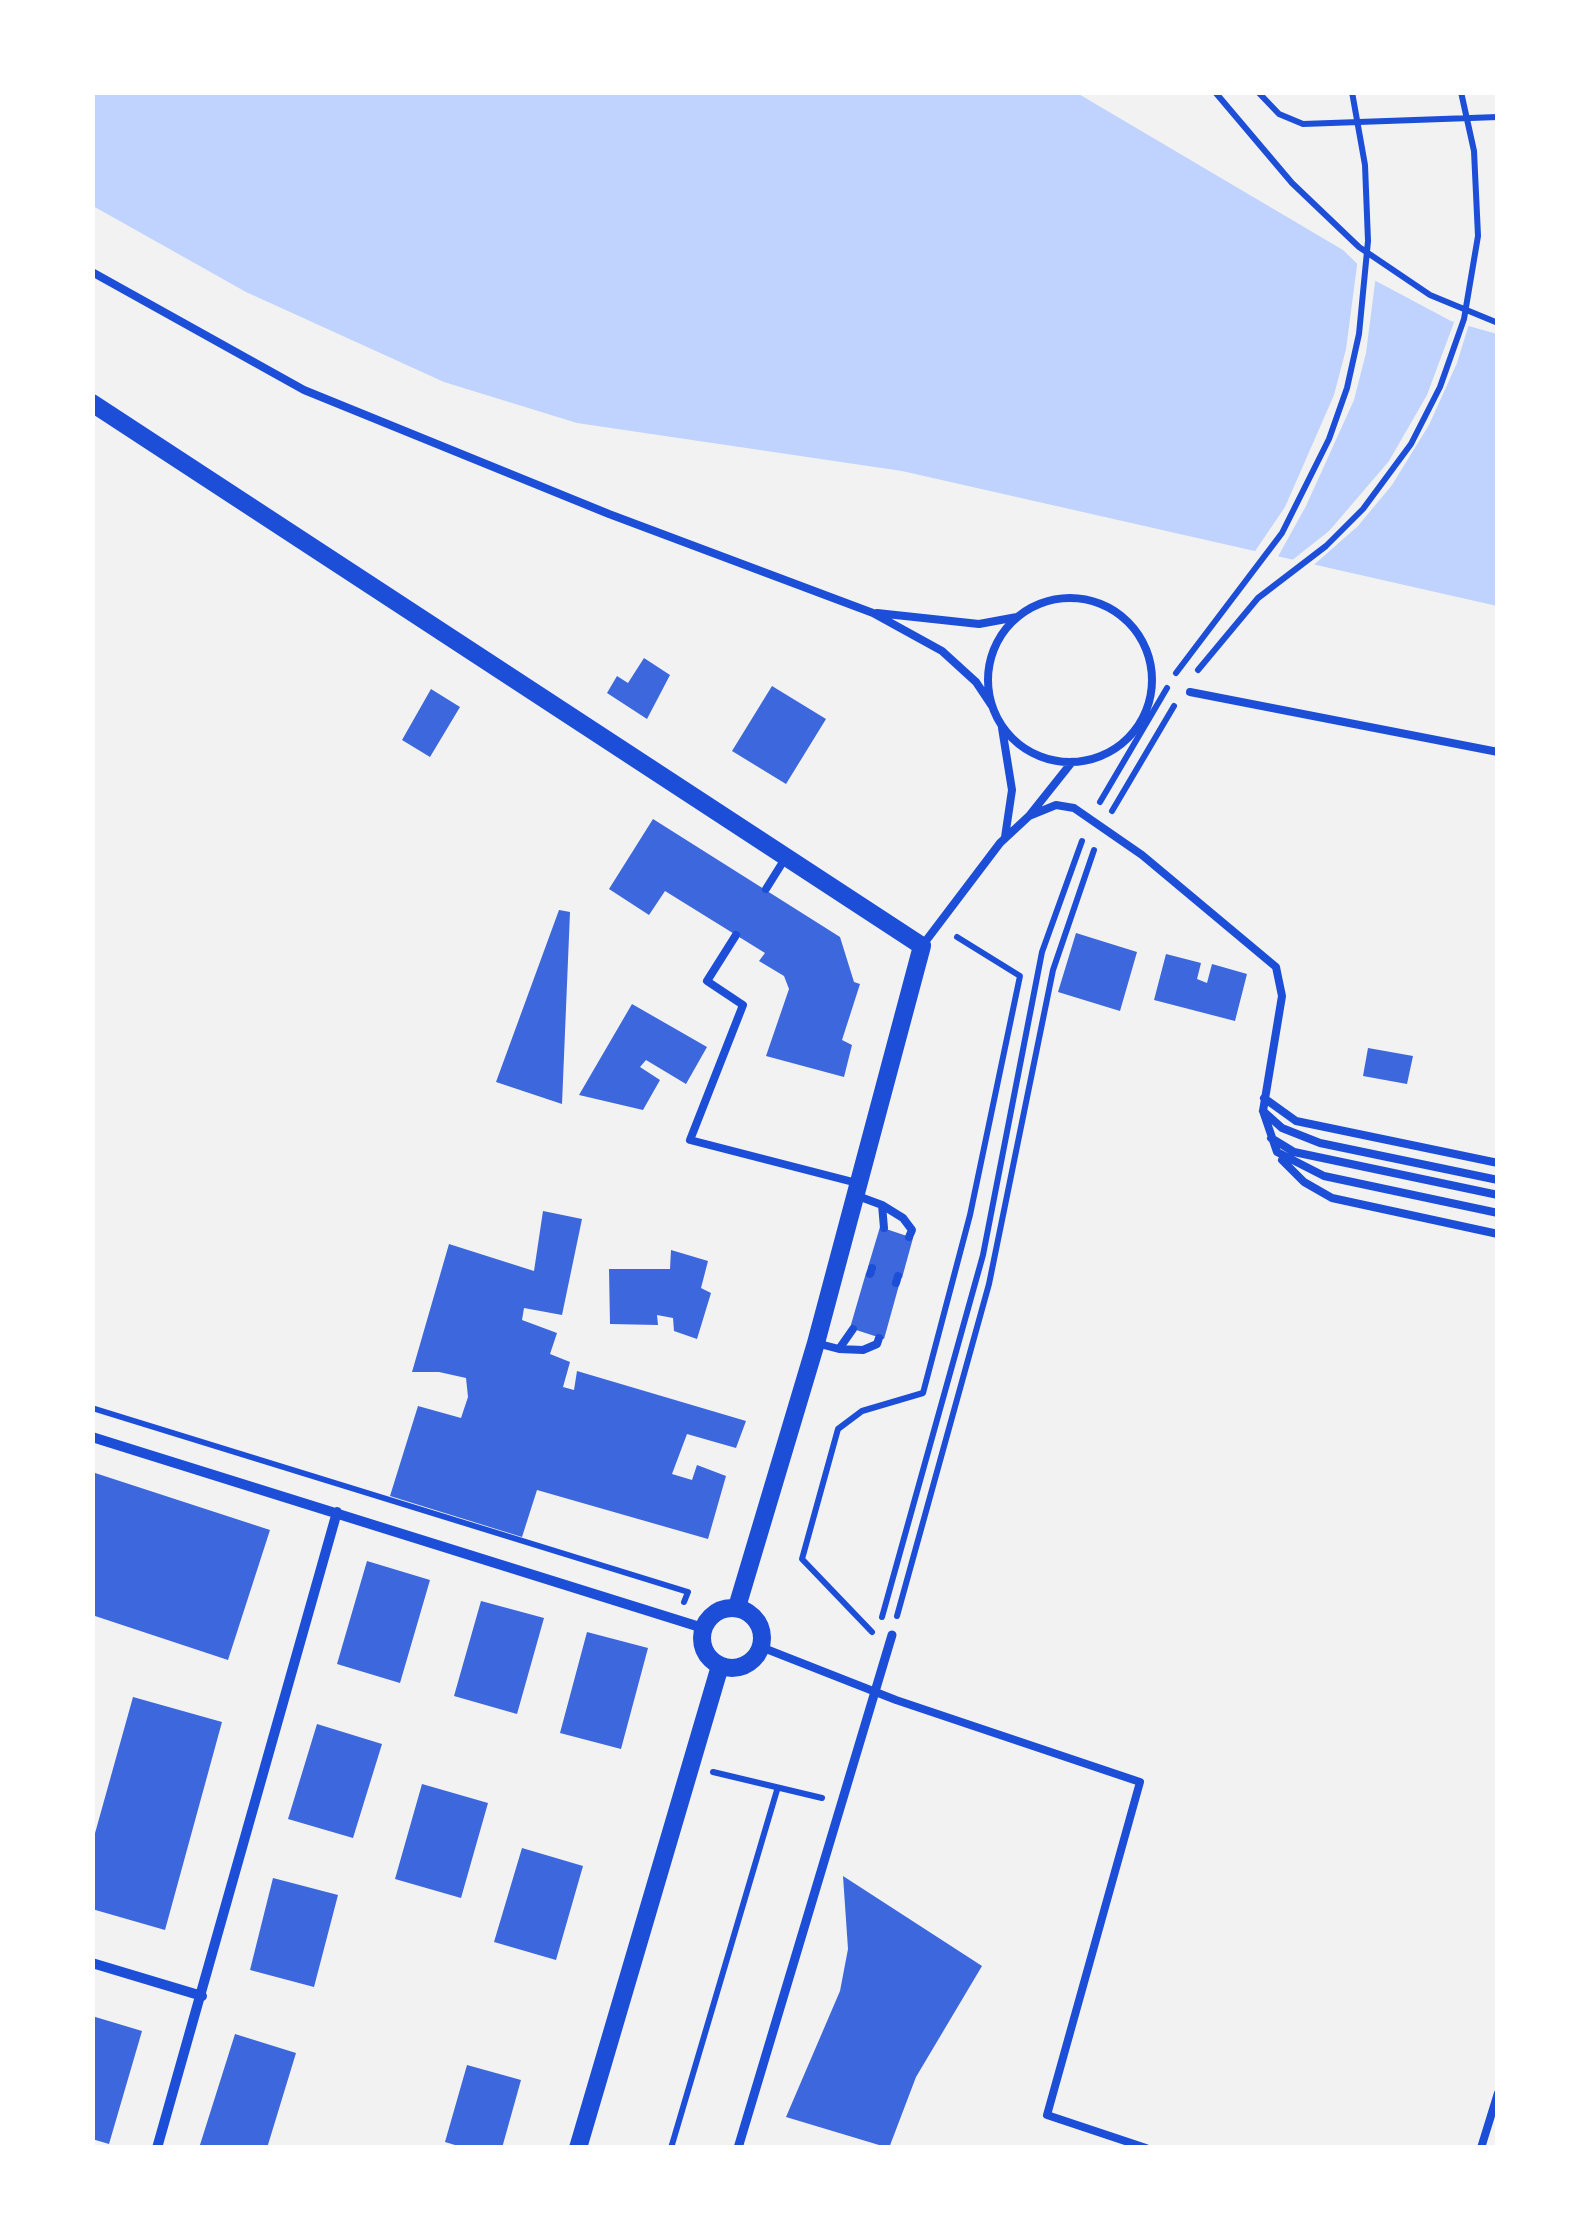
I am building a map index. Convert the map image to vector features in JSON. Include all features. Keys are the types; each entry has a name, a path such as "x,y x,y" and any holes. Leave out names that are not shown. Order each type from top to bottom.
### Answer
{"street":[{"path":"92,403 922,946 816,1343 737,1607"},
{"path":"92,1437 703,1628"},
{"path":"157,2148 337,1512"},
{"path":"737,1607 755,1618 761,1648 749,1663 720,1666 702,1646 703,1628 720,1609 737,1607"},
{"path":"738,2148 892,1635"},
{"path":"578,2148 720,1666"},
{"path":"92,1963 202,1996"}],"lane":[{"path":"92,272 304,390 608,514 873,613 942,651 976,682 1002,725 1012,790 1005,837"},
{"path":"873,613 978,624 1018,617 1054,600 1094,602 1118,613 1137,632 1149,656 1150,701 1134,732 1106,754 1072,762 1032,752 1002,725"},
{"path":"992,706 988,682 991,657 1002,635 1018,617"},
{"path":"1189,689 1498,752"},
{"path":"922,946 1005,837 1030,816 1072,762"},
{"path":"1030,816 1056,804 1074,808 1142,854 1276,967 1282,996 1263,1111 1277,1152 1304,1182 1332,1198 1498,1234"},
{"path":"766,889 786,857"},
{"path":"736,935 707,981 743,1005 690,1140 857,1189 903,1218 912,1230 909,1236"},
{"path":"1264,1098 1296,1121 1498,1163"},
{"path":"1263,1111 1282,1128 1320,1143 1498,1180"},
{"path":"1270,1137 1294,1152 1498,1195"},
{"path":"1277,1152 1324,1176 1498,1213"},
{"path":"882,1205 884,1228"},
{"path":"839,1349 853,1329"},
{"path":"816,1343 863,1350 877,1344 879,1338"},
{"path":"761,1648 1140,1782 1047,2114 1146,2148"},
{"path":"1481,2148 1498,2093"}],"path":[{"path":"1215,92 1292,183 1358,247 1430,295 1498,323"},
{"path":"1258,92 1278,114 1303,124 1498,116"},
{"path":"1094,814 1172,678 1282,533 1341,405 1359,334 1368,241 1365,165 1352,92"},
{"path":"1189,689 1258,598 1326,546 1363,509 1411,444 1440,387 1464,318 1478,236 1474,151 1461,92"},
{"path":"1106,822 1177,701"},
{"path":"938,924 1020,976 970,1215 924,1394 862,1411 838,1429 802,1560 877,1632 956,1358 1000,1170 1042,952 1087,830"},
{"path":"892,1635 1005,1219 1053,970 1099,839"},
{"path":"92,1408 688,1592"},
{"path":"671,2148 777,1790 721,1774"}],"water":[{"path":"93,93 1077,93 1343,250 1374,280 1451,321 1497,334 1497,606 902,471 577,423 444,382 246,292 93,206"}],"pier":[{"path":"1358,258 1376,275 1366,353 1354,400 1306,506 1275,562 1251,557 1285,507 1334,395 1346,349"},
{"path":"1456,317 1470,321 1457,363 1429,425 1392,485 1358,526 1308,570 1286,565 1329,531 1389,461 1427,395"}],"building":[{"path":"644,658 670,675 647,719 607,693 617,676 628,683"},
{"path":"772,686 826,719 786,784 732,751"},
{"path":"431,689 460,707 430,757 402,740"},
{"path":"653,819 840,937 854,982 860,984 842,1040 852,1045 844,1077 766,1056 789,989 784,976 759,961 765,953 665,891 649,915 609,889"},
{"path":"559,910 570,912 562,1104 496,1082"},
{"path":"1076,933 1137,952 1120,1011 1058,992"},
{"path":"1166,954 1201,963 1197,979 1207,983 1212,964 1247,974 1235,1021 1154,1000"},
{"path":"632,1004 707,1047 686,1084 646,1060 640,1067 660,1080 643,1110 579,1095"},
{"path":"1368,1048 1413,1056 1407,1084 1363,1076"},
{"path":"543,1211 582,1219 562,1315 524,1308 522,1320 557,1333 550,1354 570,1362 563,1387 574,1390 577,1371 746,1421 736,1448 687,1434 672,1474 692,1480 697,1465 726,1476 708,1539 537,1490 522,1537 390,1496 418,1406 461,1418 468,1397 466,1378 412,1372 449,1244 534,1271"},
{"path":"880,1227 913,1238 902,1278 895,1275 899,1285 884,1339 850,1328 866,1273 873,1275 875,1269 868,1267"},
{"path":"671,1250 708,1261 701,1288 711,1293 697,1339 674,1331 673,1318 657,1315 658,1325 610,1324 609,1269 670,1269"},
{"path":"92,1472 270,1530 228,1660 92,1615"},
{"path":"367,1561 430,1580 400,1683 337,1664"},
{"path":"481,1601 544,1618 517,1714 454,1696"},
{"path":"587,1632 648,1648 621,1749 560,1733"},
{"path":"133,1697 222,1722 165,1930 92,1909 92,1844"},
{"path":"317,1724 382,1744 353,1838 288,1819"},
{"path":"422,1784 488,1803 461,1898 395,1879"},
{"path":"522,1848 583,1866 556,1960 494,1942"},
{"path":"843,1876 982,1966 916,2077 889,2148 786,2117 840,1991 848,1949"},
{"path":"273,1878 338,1895 314,1987 250,1970"},
{"path":"92,2016 142,2031 109,2144 92,2139"},
{"path":"235,2034 296,2053 267,2148 199,2148"},
{"path":"467,2065 521,2080 502,2148 465,2148 445,2142"}]}
